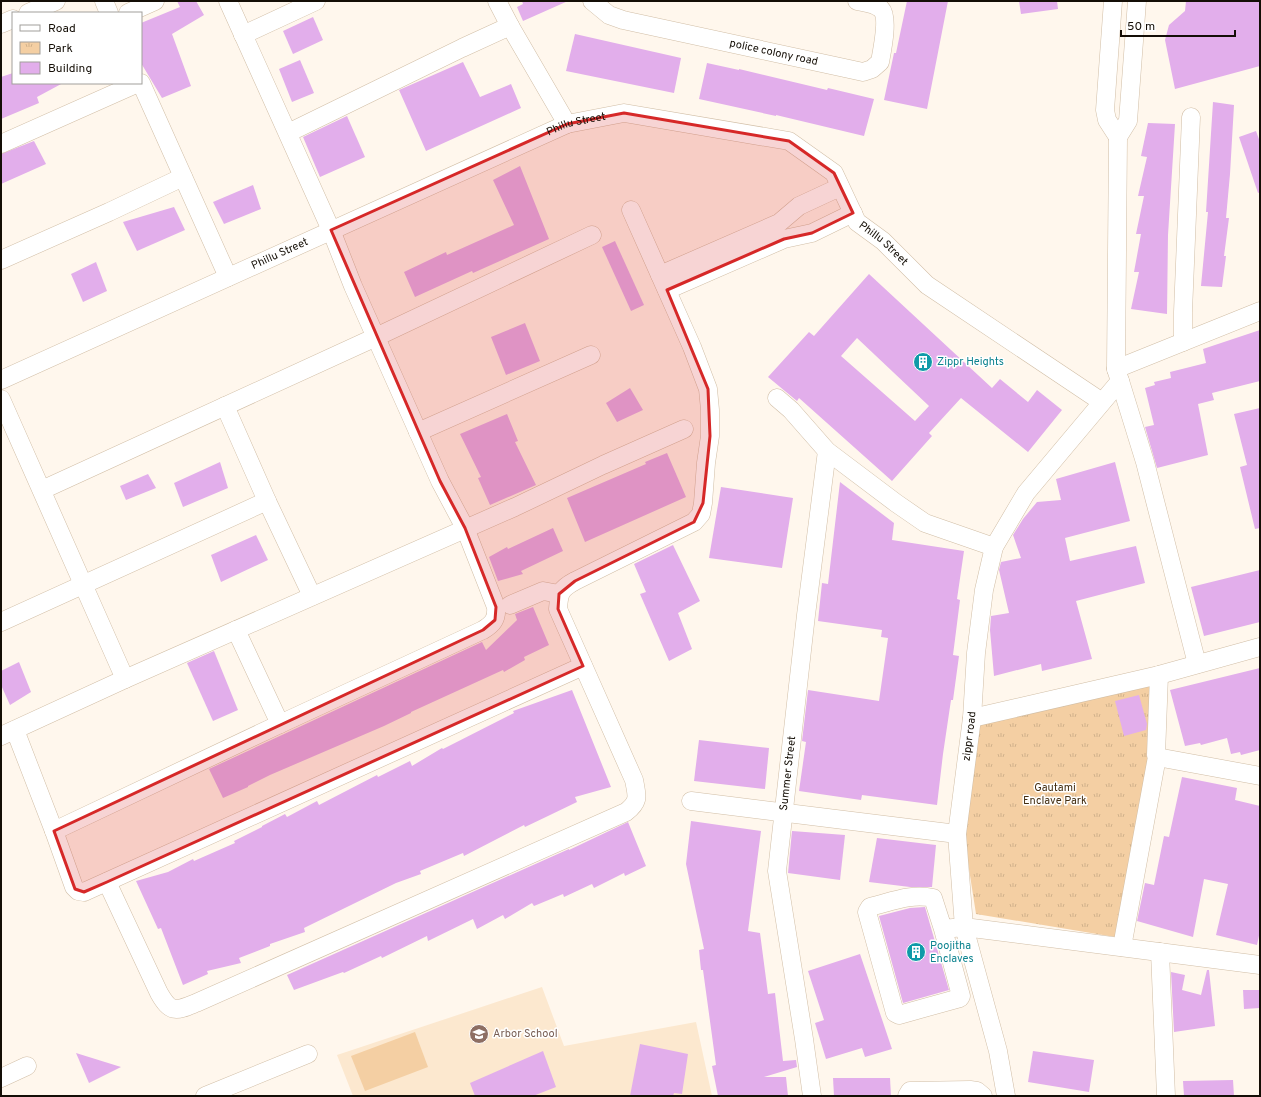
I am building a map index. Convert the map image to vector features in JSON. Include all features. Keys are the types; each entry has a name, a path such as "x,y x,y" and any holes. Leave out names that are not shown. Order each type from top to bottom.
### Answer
{"street":[{"path":"30,12 56,1"},
{"path":"104,1 110,12"},
{"path":"130,12 155,1"},
{"path":"54,831 491,626 495,620 496,607 465,528 440,481 353,286 331,230 228,1"},
{"path":"243,35 316,1"},
{"path":"497,1 567,124"},
{"name":"police colony road","path":"592,1 609,15 624,20 863,72 872,69 880,62 885,18 882,10 873,4 857,1"},
{"path":"1113,1 1105,110 1107,120 1118,137"},
{"path":"1136,1 1128,121 1118,137 1118,375 1144,462 1197,664"},
{"path":"288,133 510,26"},
{"path":"1,144 137,84"},
{"path":"139,84 228,277"},
{"name":"Phillu Street","path":"1,380 567,124 624,112 789,141 834,173 857,222 883,241 927,285 1102,402"},
{"path":"1183,342 1182,312 1190,117"},
{"path":"1,260 183,177"},
{"path":"664,283 779,224 799,206 840,187"},
{"path":"107,882 164,1002 171,1008 178,1009 230,988 626,812 634,805 637,799 634,780 558,609 560,594 564,587 575,581 694,522 700,514 703,503 710,436 710,410 708,389 692,347 631,210"},
{"path":"664,283 784,239 812,233 852,213"},
{"path":"42,490 376,337 592,235"},
{"path":"1118,375 1183,342 1260,311"},
{"path":"418,432 591,355"},
{"name":"zippr road","path":"1006,1096 998,1051 964,927 957,834 972,718 976,653 984,590 994,547 1026,494 1102,402 1118,375"},
{"path":"777,398 791,410 827,450 896,503 925,523 994,547"},
{"path":"1,399 125,679"},
{"path":"225,406 267,501 312,596"},
{"path":"583,666 84,892 76,891 74,887 54,831 8,733 125,679 684,430"},
{"name":"Summer Street","path":"812,1096 777,871 806,615 827,450"},
{"path":"1,622 267,501"},
{"path":"510,605 543,591 560,594"},
{"path":"236,630 280,724"},
{"path":"972,718 1159,675 1260,647"},
{"path":"1122,947 1157,757 1159,675"},
{"path":"1157,757 1260,776"},
{"path":"691,801 957,834"},
{"path":"915,896 925,896 933,898 942,929 961,996 960,998 899,1016 893,1006 867,912 870,907 915,896"},
{"path":"942,929 964,927 1260,965"},
{"path":"1160,952 1166,1096"},
{"path":"205,1096 308,1054"},
{"path":"1,1078 27,1066"},
{"path":"907,1096 910,1091 970,1090 977,1091 983,1096"}],"highlighted area":[{"path":"624,113 789,141 834,173 853,213 812,233 784,239 667,290 708,389 710,436 703,503 694,522 575,581 559,594 558,609 583,666 107,882 84,892 75,889 54,831 483,630 495,620 496,607 465,528 440,481 331,230 567,124"}],"shaded area":[{"name":"Arbor School","path":"542,987 564,1046 696,1022 712,1096 353,1096 337,1055"}],"green space":[{"name":"Gautami Enclave Park","path":"1153,684 1150,754 1115,937 976,914 964,837 977,723"},
{"path":"415,1032 428,1067 365,1091 351,1056"}],"building":[{"path":"177,1 196,1 204,15 172,34 191,86 162,98 142,65 142,23 180,7"},
{"path":"522,1 568,1 523,21 517,7 523,4"},
{"path":"907,1 948,1 927,109 884,100"},
{"path":"1019,1 1057,1 1058,9 1021,14"},
{"path":"1186,1 1260,1 1260,66 1175,89 1165,40 1169,25 1185,11"},
{"path":"313,17 323,40 293,54 283,31"},
{"path":"575,34 681,58 674,93 566,71"},
{"path":"300,60 314,93 292,102 279,69"},
{"path":"463,62 480,97 511,84 521,108 426,151 399,90"},
{"path":"707,63 874,99 864,136 776,115 699,99"},
{"path":"12,73 12,84 61,84 37,97 39,103 1,119 1,77"},
{"path":"1213,102 1234,105 1226,218 1229,218 1222,287 1201,286 1208,212 1206,212"},
{"path":"347,116 365,157 320,177 303,137"},
{"path":"1148,123 1175,124 1168,235 1167,314 1131,309 1139,272 1134,272 1141,234 1136,234 1144,196 1138,196 1147,157 1141,156"},
{"path":"1256,131 1260,142 1260,192 1258,193 1239,137"},
{"path":"34,141 46,164 1,184 1,154"},
{"path":"520,166 549,239 473,273 472,271 415,297 404,272 446,252 447,255 514,225 493,180"},
{"path":"253,185 261,209 224,224 213,202"},
{"path":"174,207 185,230 137,251 123,222"},
{"path":"615,241 644,305 631,311 602,247"},
{"path":"96,262 107,291 83,302 71,274"},
{"path":"869,274 992,388 1000,379 1028,402 1037,390 1062,410 1028,452 961,398 929,433 932,436 892,481 799,398 797,401 768,377 809,332 814,336","holes":["857,338 929,406 915,421 841,356"]},
{"path":"525,323 540,361 506,375 491,337"},
{"path":"1260,330 1260,381 1212,393 1214,400 1198,404 1208,455 1157,468 1145,427 1154,425 1145,388 1155,385 1154,382 1171,378 1170,372 1206,363 1203,349"},
{"path":"630,388 643,410 617,422 606,403"},
{"path":"1260,408 1260,528 1255,529 1240,467 1247,465 1234,414"},
{"path":"507,414 518,441 515,442 536,485 490,505 478,478 481,477 460,434"},
{"path":"667,453 686,497 585,542 567,498 646,464 645,462"},
{"path":"220,462 228,488 183,507 174,483"},
{"path":"1115,462 1130,521 1065,538 1070,561 1136,546 1145,583 1076,601 1092,659 1042,671 1041,664 994,676 990,630 991,616 1009,613 999,570 1001,562 1021,558 1013,535 1023,519 1037,502 1061,500 1056,479"},
{"path":"148,474 156,488 126,500 120,486"},
{"path":"840,482 894,523 892,540 964,551 957,599 960,600 953,655 959,656 943,754 937,805 862,795 861,800 799,791 806,742 802,741 808,690 879,701 888,638 881,637 882,630 818,621 822,583 828,584"},
{"path":"721,487 793,498 782,568 709,558"},
{"path":"553,528 563,551 521,571 523,574 498,581 489,557 507,547 508,549"},
{"path":"256,535 268,560 221,582 211,555"},
{"path":"673,545 700,601 678,613 692,649 669,661 640,594 646,592 634,564"},
{"path":"1260,570 1260,622 1204,636 1191,587"},
{"path":"533,607 549,645 524,657 525,660 504,672 503,670 384,726 270,775 223,798 209,769 482,642 486,650 517,620 515,614"},
{"path":"214,651 238,710 213,721 187,663"},
{"path":"19,662 31,692 10,705 1,685 1,671"},
{"path":"1260,668 1260,750 1241,755 1240,752 1231,754 1227,738 1201,745 1200,743 1185,746 1170,690"},
{"path":"572,690 611,787 575,797 577,802 548,816 525,827 524,825 464,856 463,853 420,871 421,874 396,883 304,928 305,932 270,944 270,946 239,958 241,963 207,971 208,974 183,985 161,928 158,929 136,881 168,872 193,859 194,861 235,843 234,841 285,814 287,817 317,801 319,805 377,775 378,777 410,761 412,766 442,748 443,749 514,713 513,711"},
{"path":"1139,695 1147,724 1146,730 1124,736 1115,701"},
{"path":"699,740 769,748 765,789 694,781"},
{"path":"1182,777 1237,788 1235,800 1260,806 1260,931 1257,945 1216,935 1228,884 1204,879 1193,937 1137,921 1145,883 1154,885 1164,836 1169,837"},
{"path":"691,821 761,831 748,931 760,933 768,994 775,993 783,1061 796,1060 797,1067 764,1077 786,1077 788,1096 718,1096 712,1066 716,1065 699,950 704,949 686,864"},
{"path":"628,822 646,866 625,876 624,873 594,888 592,884 564,897 563,894 534,906 532,903 505,919 503,915 477,929 473,919 428,941 427,936 382,958 381,956 344,973 343,972 294,990 287,975 569,850"},
{"path":"792,831 845,835 840,880 788,873"},
{"path":"877,838 936,845 932,887 910,887 869,882"},
{"name":"Poojitha Enclaves","path":"925,907 949,990 903,1003 879,916 910,908"},
{"path":"860,954 892,1049 865,1057 862,1048 826,1059 815,1023 824,1020 808,971"},
{"path":"1207,970 1209,970 1215,1026 1174,1032 1171,972 1185,975 1182,990 1201,995"},
{"path":"1243,990 1260,990 1260,1008 1244,1009"},
{"path":"640,1044 688,1054 682,1094 674,1093 673,1096 630,1096"},
{"path":"543,1051 556,1087 533,1096 475,1096 470,1083"},
{"path":"1033,1051 1094,1060 1089,1092 1028,1082"},
{"path":"76,1053 121,1067 89,1083"},
{"path":"833,1078 890,1078 891,1096 834,1096"},
{"path":"1233,1080 1234,1096 1184,1096 1183,1081"}],"place":[{"name":"Zippr Heights","path":"923,362"},
{"name":"Poojitha Enclaves","path":"916,952"},
{"name":"Arbor School","path":"479,1034"}]}
